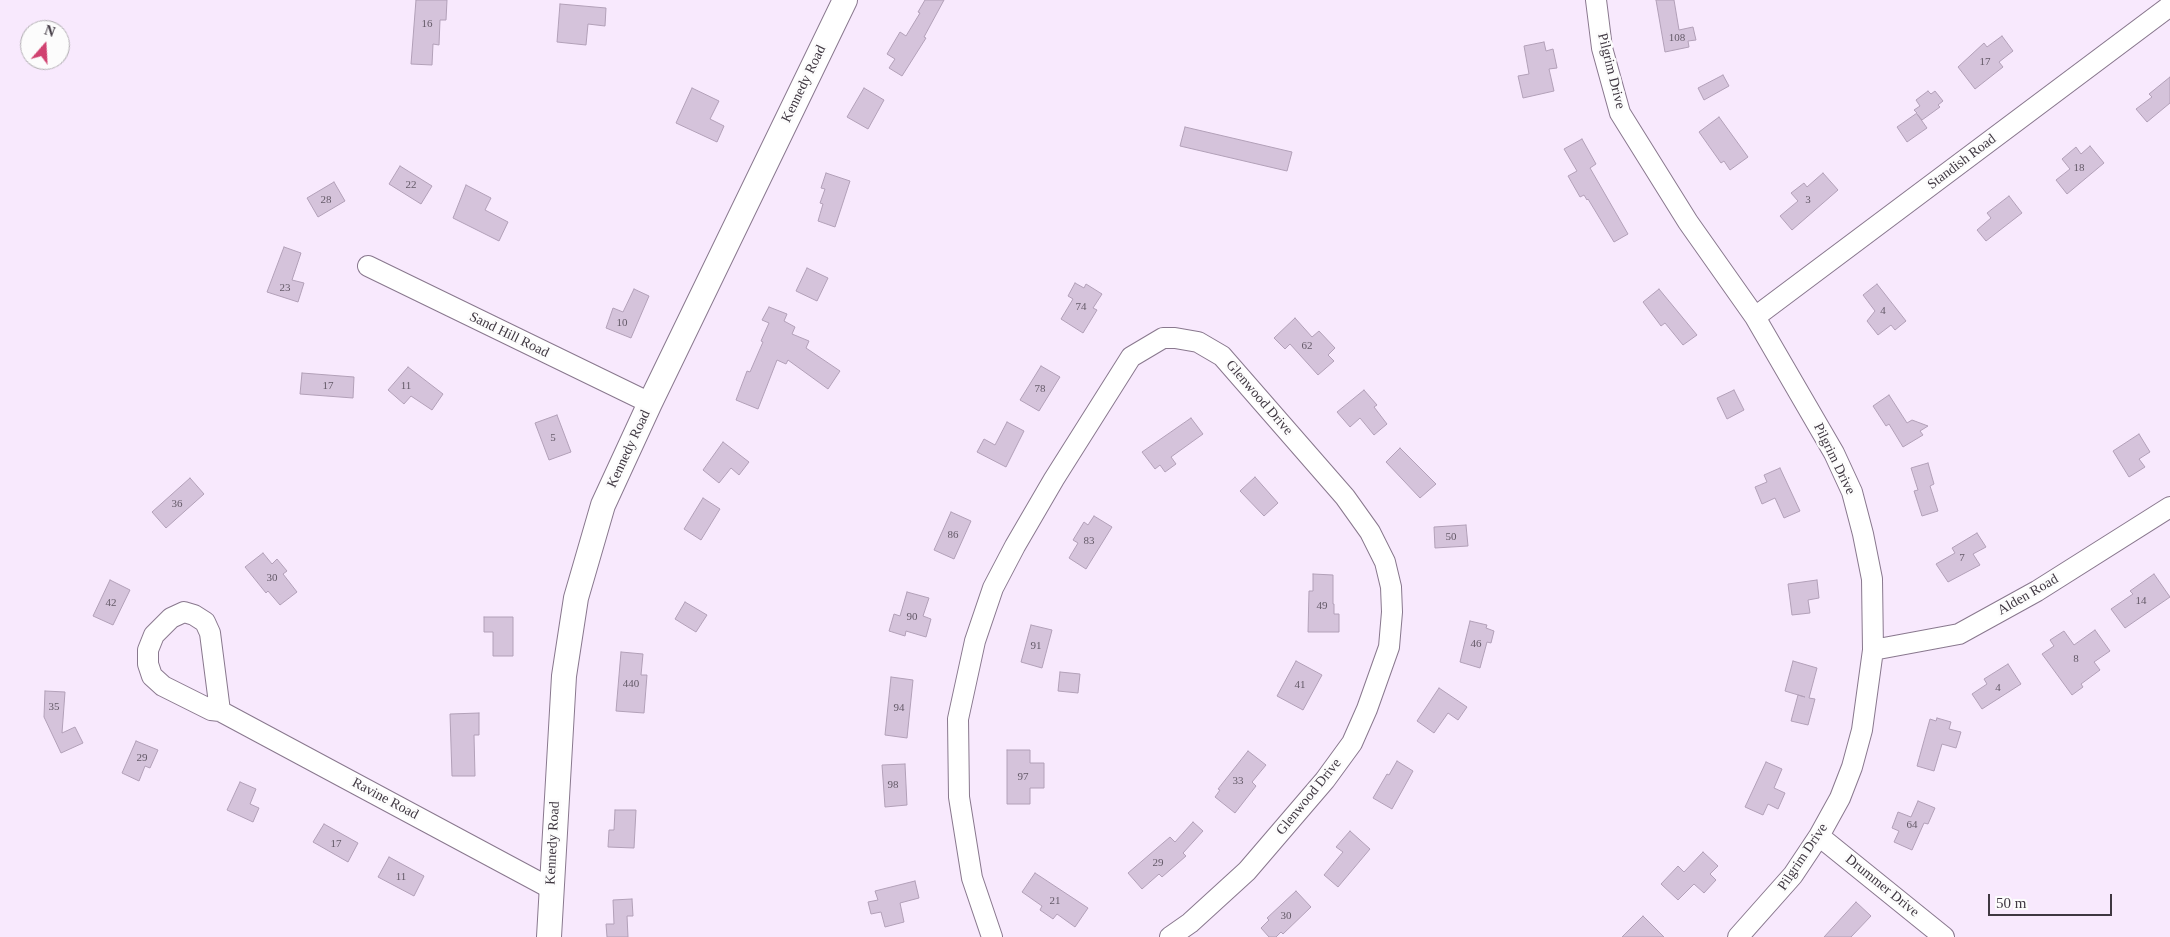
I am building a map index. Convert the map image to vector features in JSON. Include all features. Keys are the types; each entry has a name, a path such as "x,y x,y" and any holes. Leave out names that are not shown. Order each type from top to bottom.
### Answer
{"street":[{"name":"Kennedy Road","path":"549,937 550,888 564,676 576,598 603,505 650,403 845,0"},
{"name":"Pilgrim Drive","path":"1596,0 1602,48 1620,113 1688,222 1755,317 1834,453 1852,492 1872,579 1873,650 1860,740 1840,798 1794,875 1738,937"},
{"name":"Standish Road","path":"1755,317 2170,6"},
{"name":"Sand Hill Road","path":"368,266 650,403"},
{"name":"Glenwood Drive","path":"992,937 972,878 959,796 958,719 975,641 993,588 1015,546 1054,479 1131,357 1163,338 1175,338 1198,342 1222,356 1345,497 1370,532 1385,562 1391,587 1392,612 1389,647 1367,709 1352,743 1325,780 1247,871 1190,923 1170,937"},
{"name":"Alden Road","path":"1873,650 1959,634 2037,591 2170,507"},
{"name":"Ravine Road","path":"220,711 210,633 205,622 194,615 184,612 171,618 154,635 148,650 148,664 152,676 163,686 211,710 220,711 550,888"},
{"name":"Drummer Drive","path":"1819,836 1944,937"}],"building":[{"path":"416,0 447,0 446,20 440,20 439,45 433,44 432,65 411,64"},
{"path":"925,0 944,0 924,37 926,38 902,76 889,68 895,59 887,54 900,32 906,36 920,13 918,12"},
{"path":"1656,0 1674,0 1679,30 1693,27 1696,40 1688,41 1689,47 1665,52"},
{"path":"560,4 606,8 605,26 588,24 586,45 557,42"},
{"path":"2002,36 2013,51 1999,62 2003,67 1975,89 1958,67 1984,43 1987,47"},
{"path":"1544,42 1546,51 1553,49 1557,68 1549,69 1554,91 1523,98 1518,76 1529,74 1524,46"},
{"path":"1723,75 1729,86 1704,100 1698,88"},
{"path":"2170,77 2170,103 2147,122 2136,109 2152,97 2149,94"},
{"path":"692,88 719,101 710,119 724,126 717,142 676,123"},
{"path":"864,88 884,100 868,129 847,117"},
{"path":"1928,91 1931,94 1935,91 1943,101 1938,105 1940,107 1922,120 1917,114 1927,128 1907,142 1897,127 1917,113 1914,110 1920,106 1916,100"},
{"path":"1719,117 1748,157 1730,170 1724,161 1721,163 1699,132"},
{"path":"1185,127 1292,152 1287,171 1180,146"},
{"path":"1582,139 1596,164 1590,168 1628,234 1614,242 1588,199 1584,195 1580,197 1568,176 1577,171 1564,149"},
{"path":"2090,146 2104,163 2067,194 2056,180 2070,169 2062,159 2076,147 2081,154"},
{"path":"400,166 432,186 421,204 389,184"},
{"path":"826,173 850,181 835,227 818,221 823,204 820,203 825,189 821,188"},
{"path":"1823,173 1838,190 1792,230 1780,216 1798,201 1791,193 1804,183 1807,187"},
{"path":"334,182 345,201 318,217 307,198"},
{"path":"466,185 491,198 485,210 508,222 499,241 453,218"},
{"path":"2009,196 2022,213 1986,241 1977,230 1991,218 1987,213"},
{"path":"284,247 301,253 292,280 304,283 298,302 267,292"},
{"path":"807,268 828,278 817,301 796,291"},
{"path":"1075,283 1084,288 1086,284 1102,294 1093,308 1097,310 1083,333 1061,319 1073,299 1068,296"},
{"path":"1877,284 1906,321 1895,330 1891,325 1878,335 1867,321 1875,311 1863,295"},
{"path":"634,289 649,296 631,338 606,328 613,308 623,312"},
{"path":"1659,289 1697,335 1683,345 1665,323 1661,326 1643,302"},
{"path":"769,307 787,314 784,321 795,327 792,334 809,341 806,348 840,371 828,389 788,360 786,364 777,360 758,409 736,400 747,371 750,372 763,342 761,341 769,323 762,320"},
{"path":"1295,318 1312,337 1319,331 1335,348 1328,355 1334,361 1318,375 1290,344 1285,349 1274,338"},
{"path":"1041,366 1060,377 1039,411 1020,400"},
{"path":"408,367 443,394 432,410 411,396 404,404 388,390"},
{"path":"302,373 354,377 353,398 300,394"},
{"path":"1364,390 1377,405 1374,407 1387,424 1374,435 1360,418 1350,427 1337,412"},
{"path":"1734,390 1744,410 1727,419 1717,398"},
{"path":"1889,395 1907,423 1912,420 1928,426 1920,431 1923,435 1903,447 1889,424 1886,426 1873,406"},
{"path":"557,415 571,452 549,460 535,423"},
{"path":"1191,418 1203,434 1171,457 1176,464 1165,472 1160,465 1155,469 1142,452"},
{"path":"1007,422 1024,431 1006,467 977,452 984,439 995,445"},
{"path":"2139,434 2150,452 2139,459 2145,467 2129,477 2113,451"},
{"path":"723,442 749,462 739,475 731,468 719,483 703,470"},
{"path":"1400,448 1436,484 1420,498 1386,462"},
{"path":"1928,463 1934,484 1930,486 1938,511 1922,516 1914,491 1918,490 1911,468"},
{"path":"1780,468 1800,511 1784,518 1775,498 1762,504 1755,487 1767,482 1764,475"},
{"path":"1255,477 1278,503 1264,516 1240,491"},
{"path":"190,478 204,494 166,528 152,512"},
{"path":"703,498 720,509 701,540 684,529"},
{"path":"951,512 971,521 954,559 934,550"},
{"path":"1094,516 1112,527 1086,569 1069,558 1078,543 1073,540 1084,522 1088,525"},
{"path":"1466,525 1468,546 1435,548 1434,527"},
{"path":"1977,533 1986,547 1973,554 1980,565 1948,582 1936,564 1955,553 1952,548"},
{"path":"263,553 272,564 277,559 287,571 283,574 297,592 280,605 268,591 266,593 245,567"},
{"path":"1313,574 1333,575 1334,614 1339,614 1339,632 1308,632 1309,591 1313,591"},
{"path":"2154,574 2170,597 2125,628 2111,609 2133,594 2130,591"},
{"path":"110,580 130,590 113,625 93,616"},
{"path":"1817,580 1819,598 1808,600 1810,613 1792,615 1788,584"},
{"path":"907,592 929,598 923,616 931,619 926,637 906,631 905,636 889,631 894,614 900,616"},
{"path":"685,602 707,615 696,632 675,619"},
{"path":"484,617 513,617 513,656 493,656 493,632 484,632"},
{"path":"1470,621 1487,625 1486,628 1494,631 1491,643 1487,642 1480,668 1460,662"},
{"path":"1031,625 1052,630 1042,668 1021,662"},
{"path":"2095,630 2110,651 2094,662 2100,670 2081,684 2083,687 2072,695 2042,654 2054,646 2050,640 2064,631 2074,645"},
{"path":"621,652 643,654 641,675 647,675 644,713 616,711"},
{"path":"1296,661 1322,675 1303,710 1277,696"},
{"path":"1793,661 1817,668 1809,698 1815,699 1808,725 1791,721 1798,695 1805,697 1785,691"},
{"path":"2008,664 2021,684 1982,709 1972,694 1987,684 1984,679"},
{"path":"1060,672 1080,674 1078,693 1058,691"},
{"path":"891,677 913,680 907,738 885,735"},
{"path":"1439,688 1467,707 1458,720 1448,713 1434,733 1417,721"},
{"path":"45,691 65,692 62,733 75,727 83,743 61,753 44,717"},
{"path":"479,713 479,735 474,735 475,776 452,776 450,714"},
{"path":"1937,718 1951,722 1949,729 1961,732 1956,748 1942,744 1934,771 1917,766 1930,719 1936,721"},
{"path":"136,741 158,750 150,768 145,766 139,781 122,773"},
{"path":"1007,750 1030,750 1030,763 1044,763 1044,788 1030,788 1030,804 1007,804"},
{"path":"1248,751 1266,765 1252,782 1256,786 1235,813 1215,797 1220,790 1218,789"},
{"path":"1397,761 1413,771 1392,809 1373,798"},
{"path":"1766,762 1782,769 1774,788 1785,793 1778,809 1768,804 1763,815 1745,807"},
{"path":"905,764 907,805 885,807 882,765"},
{"path":"240,782 256,789 250,804 259,808 253,822 227,810"},
{"path":"1918,801 1935,808 1928,824 1924,823 1912,850 1894,842 1899,831 1892,828 1898,812 1911,817"},
{"path":"615,810 636,810 634,848 608,847 609,830 614,830"},
{"path":"1193,822 1203,831 1183,853 1186,856 1162,877 1159,874 1142,889 1128,873 1170,837 1175,842"},
{"path":"324,824 358,843 348,862 313,842"},
{"path":"1350,831 1370,849 1338,887 1324,875 1343,852 1336,847"},
{"path":"1703,852 1718,866 1710,874 1716,880 1704,893 1694,884 1678,900 1661,884 1678,866 1684,872"},
{"path":"389,857 424,876 414,896 378,877"},
{"path":"1035,873 1088,908 1075,927 1057,914 1053,919 1040,910 1042,906 1022,892"},
{"path":"915,881 919,898 900,903 904,922 885,927 881,912 871,914 868,902 878,900 875,891"},
{"path":"1296,891 1311,907 1283,934 1281,932 1276,937 1269,937 1261,928 1269,920 1267,918"},
{"path":"632,899 633,916 627,916 628,937 607,937 606,924 614,924 613,900"},
{"path":"1856,902 1871,916 1851,937 1824,937"},
{"path":"1643,916 1664,937 1622,937"}]}
